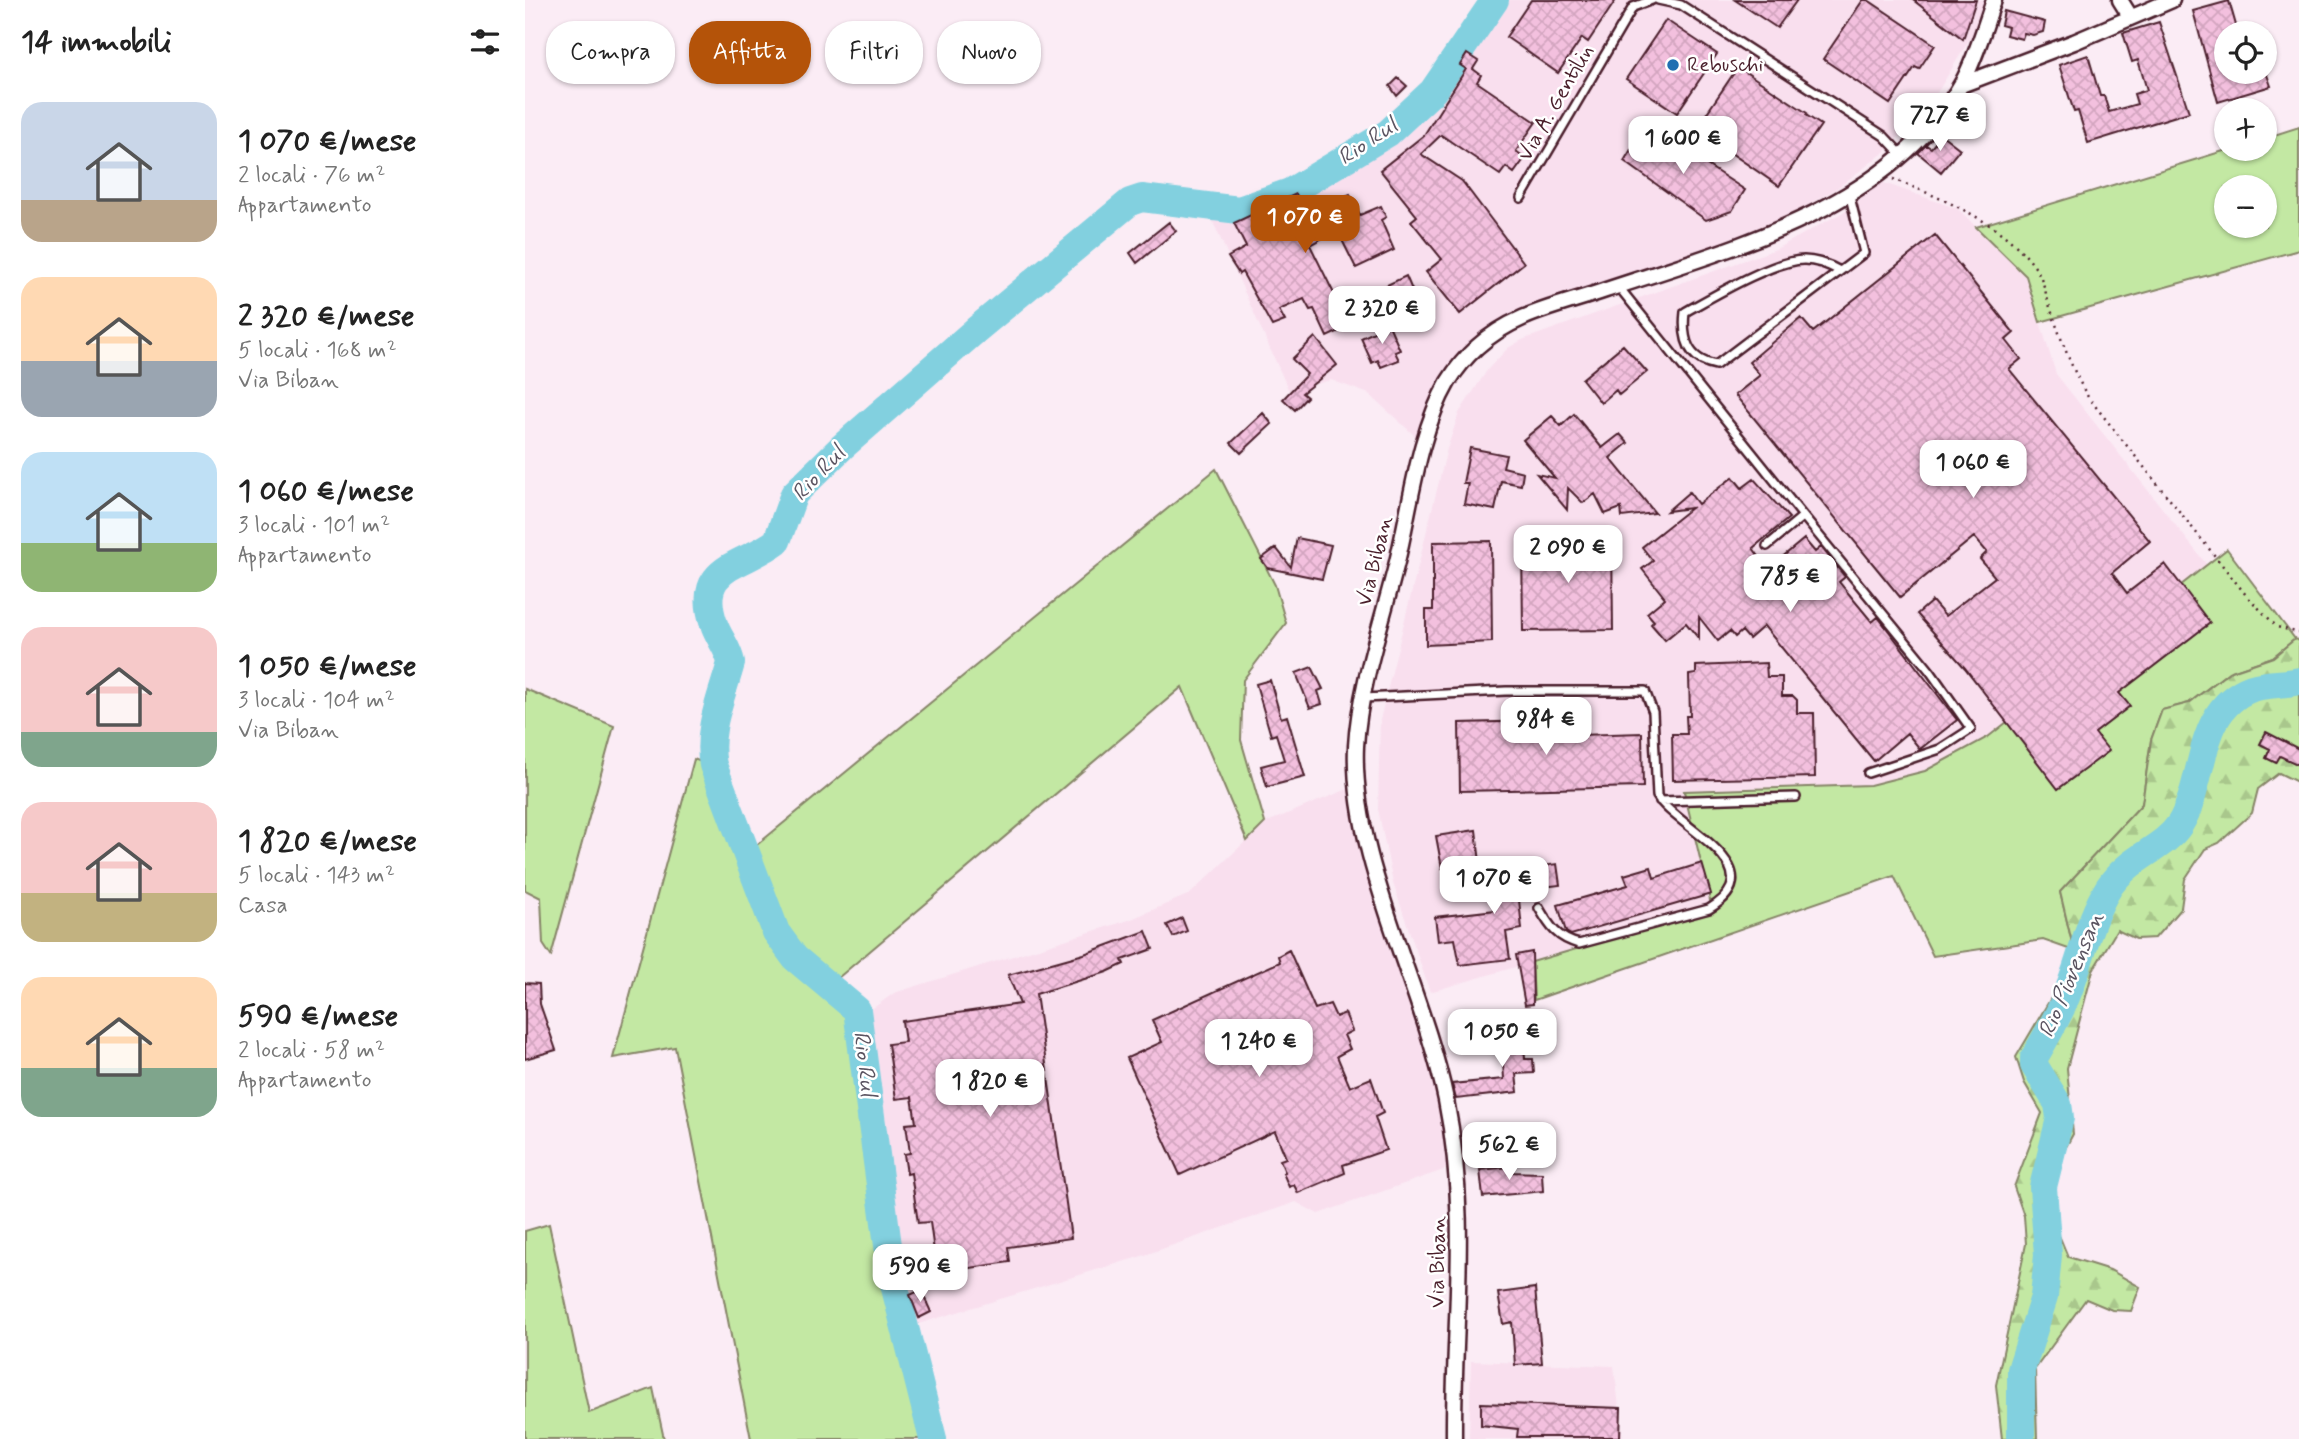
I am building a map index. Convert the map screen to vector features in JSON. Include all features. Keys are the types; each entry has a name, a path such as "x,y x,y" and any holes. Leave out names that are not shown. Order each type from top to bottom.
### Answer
{"street":[{"name":"Via Biban","path":"1454,1439 1461,1235 1455,1152 1444,1093 1410,972 1374,869 1357,794 1356,744 1364,698 1423,453 1447,383 1478,346 1516,319 1757,238 1827,206 1877,173 1918,141 1961,85 1994,0"},
{"path":"2120,0 2130,16"},
{"path":"1961,85 2074,43 2130,16 2172,0"}],"lane":[{"name":"Via A. Gentilin","path":"1521,198 1633,7 1652,0"},
{"path":"1658,0 1681,5 1884,136 1901,155"},
{"path":"1840,271 1826,264 1802,260 1727,289 1685,312 1682,333 1696,358 1716,365 1864,253 1849,192"},
{"path":"1618,286 1922,661 1971,729 1940,749 1868,773"},
{"path":"1767,546 1803,516"},
{"path":"1364,698 1506,691 1645,691 1653,712 1654,769 1660,801 1664,808 1700,832 1729,863 1731,885 1725,899 1709,909 1579,944 1564,940 1553,931 1539,908"},
{"path":"1660,801 1796,797"}],"path":[{"path":"1877,173 1940,198 1999,232 2023,253 2039,273 2071,369 2088,397 2246,595 2277,627 2299,632"}],"shaded area":[{"path":"1484,0 1989,0 1979,24 1929,106 1882,154 1836,189 1767,228 1571,296 1470,354 1424,444 1369,394 1331,380 1289,391 1200,193 1243,198 1263,193 1368,135 1398,111 1428,79"},
{"path":"1870,178 1958,209 2026,276 2056,374 2207,565 1988,737 1925,771 1870,785 1712,909 1430,992 1393,883 1378,809 1380,720 1447,449 1459,413 1488,369 1508,348 1522,340 1776,249 1849,209"},
{"path":"1355,786 1355,811 1370,889 1426,1055 1444,1119 1452,1167 1318,1214 1296,1202 1142,1256 918,1324 902,1271 869,1011 894,993 1129,920 1190,894 1265,823"},
{"path":"1471,1361 1614,1366 1623,1439 1469,1439"}],"green space":[{"path":"2299,127 2299,250 2040,322 2026,276 1976,227 2214,154 2214,161 2277,161 2277,134"},
{"path":"1216,469 1275,585 1286,623 1243,680 1241,740 1265,823 1247,841 1182,687 832,983 843,995 869,1011 902,1271 945,1439 751,1439 675,1047 613,1058 694,759 723,771 742,857"},
{"path":"2227,549 2295,639 2273,657 2229,672 2189,703 2162,710 2151,740 2142,804 2060,892 2074,951 2043,940 1933,956 1894,876 1534,1000 1532,962 1712,909 1684,791 1870,785 1925,771 1988,737"},
{"path":"2295,639 2299,641 2299,783 2279,773 2258,789 2252,813 2219,843 2205,849 2185,879 2181,908 2155,938 2136,939 2117,930 2093,970 2067,1068 2073,1134 2059,1160 2051,1216 2068,1257 2110,1270 2140,1287 2131,1311 2112,1310 2086,1299 2035,1369 2037,1439 2002,1439 1996,1385 2026,1244 2024,1216 2014,1187 2042,1113 2024,1082 2016,1057 2064,976 2074,951 2060,892 2142,804 2151,740 2162,710 2189,703 2229,672 2273,657"},
{"path":"525,689 614,726 551,956 543,944 541,898 525,890"},
{"path":"549,1224 589,1413 653,1388 664,1439 525,1439 525,1231"}],"building":[{"path":"1531,0 1616,0 1588,42 1582,38 1558,73 1506,37"},
{"path":"1735,0 1797,0 1777,28"},
{"path":"1863,0 1868,0 1935,45 1919,69 1915,67 1890,104 1823,59"},
{"path":"1913,0 1976,0 1963,39"},
{"path":"2229,1 2235,21 2214,21 2214,84 2271,86 2231,98 2217,98 2193,11"},
{"path":"2004,11 2045,22 2043,32 2033,35 2024,33 2022,39 2006,35 2008,27 2001,25"},
{"path":"1666,20 1717,54 1677,113 1626,79"},
{"path":"2159,22 2189,112 2088,143 2078,111 2074,112 2059,65 2088,55 2100,96 2104,96 2109,112 2137,104 2134,94 2147,90 2138,60 2132,62 2123,33"},
{"path":"1467,54 1478,61 1473,69 1481,75 1477,82 1536,122 1516,151 1525,158 1514,173 1506,167 1500,175 1441,135 1421,154 1462,181 1524,263 1460,314 1426,272 1442,259 1411,221 1417,216 1380,170 1424,135 1466,69 1460,65"},
{"path":"1738,67 1821,125 1779,186 1696,129"},
{"path":"1398,78 1407,86 1397,96 1390,86"},
{"path":"1646,125 1745,190 1732,211 1706,220 1624,161"},
{"path":"1942,135 1960,149 1941,172 1918,153 1926,145 1931,148"},
{"path":"1296,194 1306,213 1350,194 1360,215 1381,206 1386,217 1381,220 1394,250 1356,268 1337,230 1310,245 1350,326 1327,337 1314,309 1310,310 1304,299 1279,310 1285,321 1272,326 1242,272 1239,274 1228,257 1246,247 1234,223"},
{"path":"1169,222 1176,231 1137,263 1130,253"},
{"path":"1935,235 2014,333 2006,340 2021,359 2009,369 2150,541 2112,573 2127,593 2165,564 2210,623 2119,693 2130,706 2095,733 2109,751 2058,789 1965,668 1917,614 1932,601 1945,616 1995,577 1980,559 1987,552 1974,537 1900,597 1735,395 1760,375 1749,362 1801,318 1813,332"},
{"path":"1406,276 1412,290 1394,299 1387,285"},
{"path":"1389,325 1400,350 1395,352 1399,360 1381,367 1378,360 1372,363 1361,338"},
{"path":"1315,337 1337,365 1302,393 1307,397 1295,410 1283,399 1307,374 1292,359"},
{"path":"1623,345 1647,372 1619,395 1616,390 1601,403 1582,379"},
{"path":"1263,413 1272,424 1241,453 1231,443"},
{"path":"1574,414 1602,448 1620,434 1628,443 1610,458 1655,513 1622,517 1621,508 1605,514 1595,494 1583,503 1568,488 1567,510 1537,474 1555,478 1523,440 1552,416 1561,426"},
{"path":"1470,448 1506,455 1503,467 1523,472 1521,485 1501,481 1495,510 1464,504 1468,483 1463,483"},
{"path":"1733,477 1742,488 1754,479 1789,518 1753,548 1768,569 1804,539 1815,552 1821,547 1845,577 1839,582 1872,622 1878,617 1957,720 1920,749 1907,733 1874,761 1764,626 1749,639 1742,631 1735,637 1730,631 1718,641 1699,617 1699,639 1686,623 1665,640 1651,624 1654,621 1647,613 1665,598 1642,569 1653,561 1642,547 1691,508 1667,511 1689,492 1698,504"},
{"path":"1297,538 1331,545 1322,579 1268,568 1261,559 1276,548 1291,567"},
{"path":"1612,538 1613,630 1523,631 1522,540"},
{"path":"1491,541 1492,642 1426,645 1426,610 1433,610 1433,542"},
{"path":"1766,663 1767,677 1782,677 1782,696 1793,696 1797,700 1797,713 1814,713 1815,777 1673,780 1672,734 1687,734 1686,716 1690,716 1689,675 1696,674 1696,666"},
{"path":"1312,667 1323,689 1318,691 1322,704 1310,708 1296,673"},
{"path":"1270,680 1281,718 1287,716 1305,777 1267,787 1261,766 1284,760 1276,734 1271,736 1256,684"},
{"path":"1579,720 1579,735 1642,733 1643,787 1460,791 1459,723"},
{"path":"2266,732 2299,749 2299,765 2280,756 2276,763 2266,758 2270,749 2260,744"},
{"path":"1476,830 1480,862 1442,868 1436,836"},
{"path":"1702,863 1711,894 1571,935 1566,932 1558,905 1628,885 1624,875 1651,867 1654,878"},
{"path":"1557,864 1560,885 1518,890 1522,929 1506,932 1510,959 1460,965 1455,939 1438,941 1435,917 1495,910 1490,873"},
{"path":"1182,918 1187,931 1173,937 1167,925"},
{"path":"1146,931 1153,949 1122,960 1124,964 1107,972 1036,994 1071,1238 1008,1247 1010,1262 937,1273 930,1222 918,1223 911,1173 907,1174 904,1154 910,1153 906,1124 916,1123 912,1097 896,1099 888,1044 905,1042 902,1021 1020,1004 1008,975 1084,954"},
{"path":"1289,950 1315,1009 1330,1004 1336,1017 1345,1013 1352,1031 1344,1035 1350,1049 1337,1056 1350,1087 1371,1078 1383,1113 1375,1117 1386,1150 1343,1165 1345,1173 1298,1193 1294,1185 1289,1187 1283,1173 1285,1172 1280,1160 1286,1158 1275,1131 1180,1175 1127,1058 1162,1042 1152,1020 1280,962 1278,956"},
{"path":"1532,952 1533,1004 1525,1005 1516,955"},
{"path":"525,983 539,984 540,1004 556,1050 525,1059"},
{"path":"1523,1027 1525,1059 1533,1059 1534,1073 1516,1074 1518,1092 1456,1099 1452,1084 1504,1079 1501,1029"},
{"path":"1510,1167 1511,1172 1542,1173 1543,1191 1483,1197 1480,1170"},
{"path":"1535,1288 1542,1363 1515,1365 1512,1322 1503,1324 1498,1293"},
{"path":"921,1290 931,1312 919,1318 910,1295"},
{"path":"1481,1403 1621,1408 1620,1437 1517,1437 1518,1429 1481,1425"}],"waterway":[{"name":"Rio Rul","path":"933,1439 892,1276 857,1010 795,958 776,932 713,765 713,726 731,663 714,624 710,605 711,590 716,579 725,570 777,541 794,494 842,447 977,329 1130,202 1142,198 1239,210 1290,192 1388,133 1433,91 1495,0"},
{"name":"Rio Piovensan","path":"2021,1439 2021,1370 2044,1297 2048,1255 2043,1187 2060,1118 2058,1104 2034,1065 2034,1058 2063,1005 2090,927 2109,887 2117,876 2165,840 2180,824 2189,806 2211,729 2221,712 2234,698 2252,688 2299,681"}],"place":[{"name":"Rebuschi","path":"1673,65"}]}
